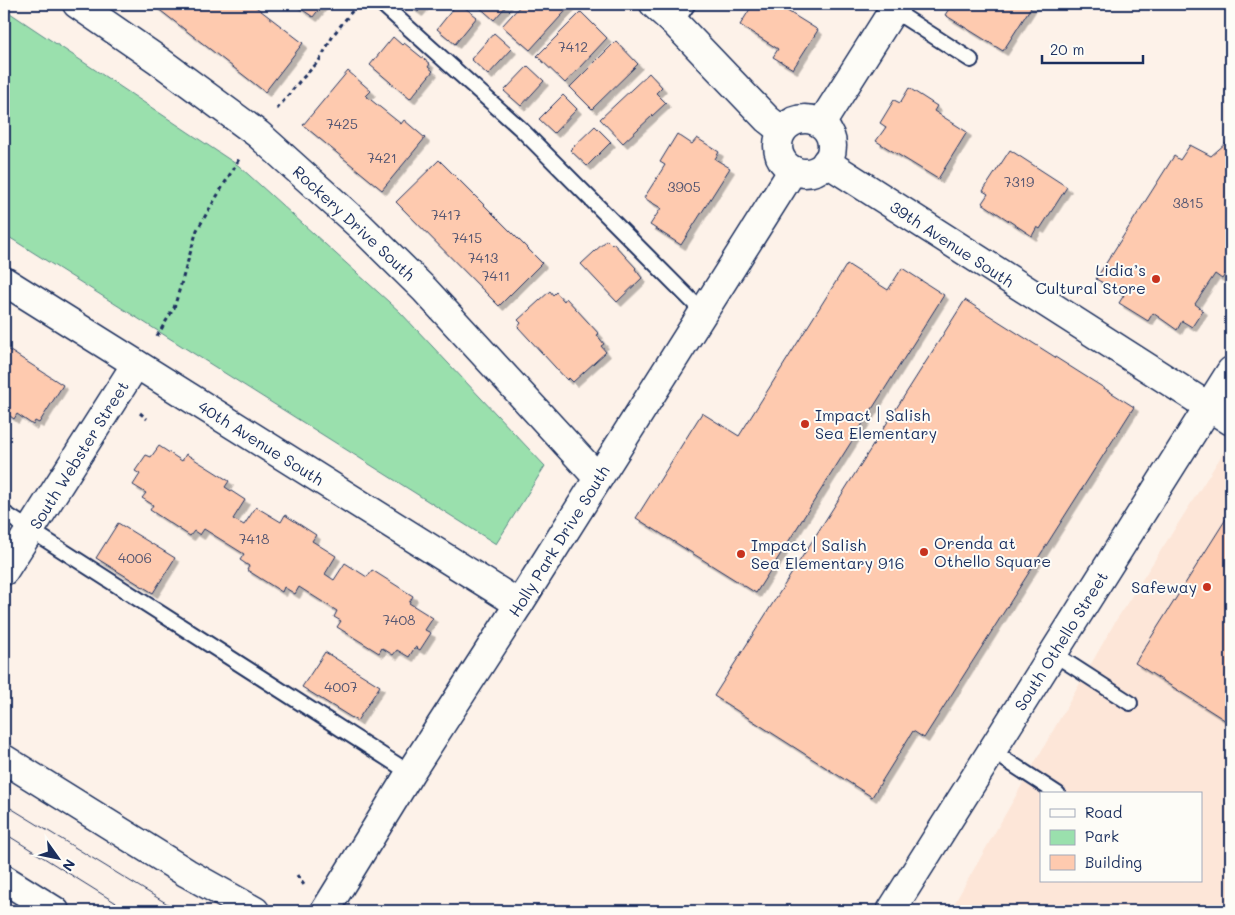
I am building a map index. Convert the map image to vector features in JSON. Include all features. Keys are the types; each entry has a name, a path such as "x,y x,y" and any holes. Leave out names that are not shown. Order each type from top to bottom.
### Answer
{"street":[{"name":"Rockery Drive South","path":"76,4 158,60 258,134 352,218 425,290 598,478"},
{"path":"654,4 682,14 767,119 782,131"},
{"path":"821,124 895,7"},
{"path":"800,119 808,119 821,124 829,133 832,141 832,150 826,162 814,171 806,173 792,170 782,161 778,152 778,143 782,131 791,122 800,119"},
{"name":"39th Avenue South","path":"826,162 1231,421"},
{"name":"Holly Park Drive South","path":"325,911 410,773 519,604 792,170"},
{"name":"40th Avenue South","path":"4,281 519,604"},
{"name":"South Webster Street","path":"4,571 136,364"},
{"name":"South Othello Street","path":"891,911 1231,371"},
{"path":"4,759 187,873 255,911"},
{"path":"4,879 55,911"}],"lane":[{"path":"382,4 521,129 703,312"},
{"path":"895,7 971,60"},
{"path":"4,513 410,773"},
{"path":"1054,654 1130,703"},
{"path":"992,752 1055,792"}],"path":[{"path":"275,112 319,61 334,34 358,4"},
{"path":"157,336 174,308 197,230 242,153"},
{"path":"297,875 305,887"},
{"path":"360,911 372,910"}],"shaded area":[{"path":"1231,441 1231,911 950,911 1115,622"}],"green space":[{"path":"4,9 239,166 400,312 545,466 496,544 4,234"}],"building":[{"path":"152,4 252,4 303,43 265,92"},
{"path":"294,4 323,4 313,17"},
{"path":"407,4 425,4 418,12"},
{"path":"457,4 460,4 477,17 455,44 437,29"},
{"path":"476,4 508,4 494,20"},
{"path":"522,4 572,4 530,50 502,26"},
{"path":"753,4 776,4 818,30 793,69 773,57 778,49 740,25"},
{"path":"952,4 1033,4 1003,51 945,15"},
{"path":"581,12 607,38 565,83 537,56"},
{"path":"494,33 512,49 488,75 471,59"},
{"path":"393,37 402,45 404,43 430,64 428,67 433,71 410,99 370,65"},
{"path":"616,41 638,64 592,109 570,87"},
{"path":"528,66 544,81 521,106 504,91"},
{"path":"348,71 371,91 366,96 401,124 404,120 425,138 382,190 303,125"},
{"path":"649,73 662,87 656,93 666,103 623,143 600,119"},
{"path":"1231,80 1231,91 1226,88"},
{"path":"909,88 937,106 934,111 967,132 938,179 876,141 886,127 880,123 894,100 900,103"},
{"path":"563,95 577,109 554,133 539,119"},
{"path":"595,126 611,142 587,166 570,150"},
{"path":"677,134 692,144 697,138 719,152 715,159 730,168 681,245 650,225 661,208 644,198 665,165 660,162"},
{"path":"1231,135 1231,246 1226,254 1231,258 1231,265 1222,279 1215,274 1195,304 1203,310 1192,327 1182,321 1177,330 1153,313 1148,321 1119,303 1124,295 1096,279 1174,156 1180,160 1190,145 1211,156 1226,143"},
{"path":"1010,150 1067,187 1040,229 1037,227 1032,236 982,203 988,194 983,191"},
{"path":"439,160 542,263 499,306 396,202"},
{"path":"607,240 612,245 613,243 636,268 642,278 617,302 581,264"},
{"name":"Impact | Salish Sea Elementary","path":"847,264 888,290 902,268 944,295 756,593 636,518 702,413 739,436"},
{"path":"550,291 553,295 556,292 564,301 566,298 599,334 597,335 604,344 601,346 606,352 573,382 569,378 567,380 518,327 521,323 518,320"},
{"name":"Orenda at Othello Square","path":"965,300 1134,407 924,738 913,731 872,797 714,696"},
{"path":"4,347 63,385 39,423 35,421 33,425 17,414 14,419 6,413 8,409 4,406"},
{"path":"159,446 182,461 186,454 229,481 225,487 245,500 233,519 244,525 256,507 281,522 285,515 316,535 312,541 336,556 325,574 334,580 345,563 367,577 372,570 413,596 409,603 433,618 425,630 431,633 420,650 415,647 409,657 397,650 393,655 382,648 379,653 337,627 341,621 334,617 337,611 299,587 295,594 284,587 282,592 247,570 249,566 240,560 244,554 204,529 200,535 194,531 190,536 150,510 153,505 142,498 146,493 133,485 140,474 135,471 146,455 151,457"},
{"name":"Safeway","path":"1231,511 1231,724 1135,663"},
{"path":"118,523 175,558 153,593 96,558"},
{"path":"325,652 380,686 357,721 302,687"}],"tram line":[{"path":"4,804 179,911"},
{"path":"4,833 129,911"}],"place":[{"name":"Lidia’s Cultural Store","path":"1156,279"},
{"name":"Impact | Salish Sea Elementary","path":"805,424"},
{"name":"Orenda at Othello Square","path":"924,552"},
{"name":"Impact | Salish Sea Elementary 916","path":"741,554"},
{"name":"Safeway","path":"1207,587"}]}
